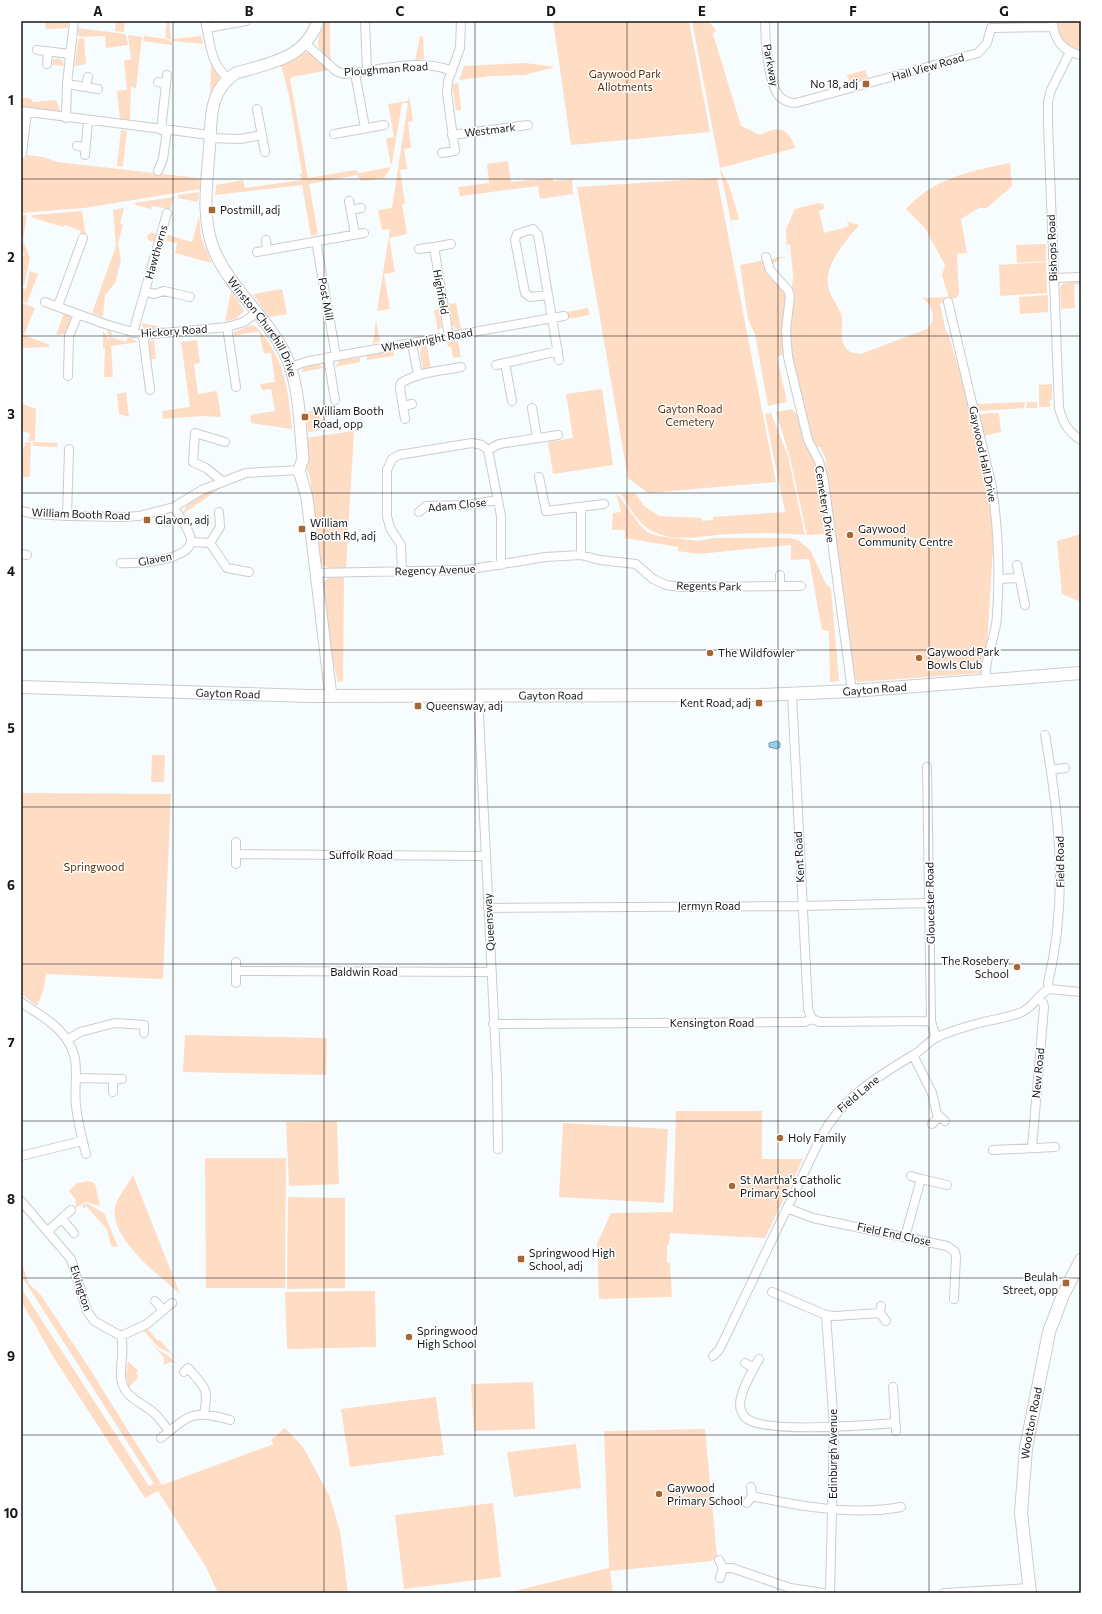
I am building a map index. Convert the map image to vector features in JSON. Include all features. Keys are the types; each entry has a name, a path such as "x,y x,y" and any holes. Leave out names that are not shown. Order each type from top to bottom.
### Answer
{"main road":[{"name":"Gayton Road","path":"21,687 331,696 792,694 852,691 1081,672"},
{"name":"Wootton Road","path":"1029,1591 1021,1513 1026,1448 1049,1332 1063,1295 1081,1260"}],"street":[{"path":"66,118 67,84 74,21"},
{"path":"246,21 206,25 214,61 218,69 227,78 236,73 294,54 306,44 315,31 318,21"},
{"path":"365,21 367,71"},
{"name":"Westmark","path":"442,153 454,151 447,93 448,81 460,48 461,21"},
{"name":"Parkway","path":"765,21 774,86 778,94 790,102"},
{"path":"1053,24 1058,42 1070,52 1081,55"},
{"name":"Hall View Road","path":"790,102 803,102 978,53 987,43 990,25 1053,24"},
{"name":"Ploughman Road","path":"306,44 339,73 355,73 426,65 452,71"},
{"path":"37,50 70,54"},
{"path":"47,64 48,52"},
{"name":"Bishops Road","path":"1070,52 1051,90 1048,101 1059,408 1065,426 1071,433 1081,440"},
{"path":"355,73 365,128"},
{"path":"158,171 167,161 164,130 167,75"},
{"path":"86,86 88,77"},
{"name":"Winston Churchill Drive","path":"227,78 212,105 206,193 208,230 218,259 277,339 290,367 296,388 303,459 300,470 307,498 331,696"},
{"path":"158,82 166,84"},
{"path":"67,84 98,89"},
{"path":"258,109 265,152"},
{"path":"22,150 24,112 210,136 240,138 262,135"},
{"path":"77,146 85,151 88,121"},
{"path":"334,134 384,125"},
{"name":"Westmark","path":"452,135 528,125"},
{"path":"355,234 350,205 361,208"},
{"name":"Hawthorns","path":"133,333 167,213"},
{"path":"496,364 559,356 538,234 533,229 523,230 517,234 515,240 525,292 530,297 548,295"},
{"path":"257,252 364,233"},
{"path":"58,306 83,238"},
{"path":"266,240 267,250"},
{"name":"Post Mill","path":"316,241 332,356 335,400"},
{"path":"420,249 451,244"},
{"name":"Highfield","path":"434,247 449,337"},
{"name":"Cemetery Drive","path":"766,257 770,270 788,290 790,296 786,344 808,440 820,461 824,481 852,691"},
{"path":"1054,278 1081,277"},
{"name":"Hawthorns","path":"145,291 154,294 164,291 190,297"},
{"name":"Hickory Road","path":"45,302 133,333 143,335 227,327 244,322 257,312"},
{"name":"Gaywood Hall Drive","path":"948,302 992,487 995,507 998,579 997,621 993,641 985,663 986,680"},
{"path":"68,376 69,336 78,314"},
{"name":"Wheelwright Road","path":"290,367 309,360 412,344 564,316"},
{"path":"227,327 236,387"},
{"path":"143,335 150,390"},
{"path":"412,344 418,375"},
{"path":"505,363 512,401"},
{"path":"405,418 400,389 401,383 408,378 418,375 461,367"},
{"path":"403,406 412,404"},
{"path":"532,408 537,438"},
{"path":"222,481 206,468 193,462 195,433 225,442"},
{"path":"488,450 499,444 558,434"},
{"path":"402,572 401,545 387,521 387,470 392,459 399,455 472,443 482,445 488,450 501,516 501,565"},
{"path":"67,516 69,449"},
{"name":"William Booth Road","path":"21,511 35,514 67,516 123,517 153,513 174,507 202,490 246,473 300,470"},
{"path":"539,478 546,511 604,504"},
{"name":"Adam Close","path":"419,512 426,506 468,505 497,500"},
{"path":"174,507 190,535 191,542 210,543"},
{"path":"581,507 581,554"},
{"path":"210,543 220,528 219,512"},
{"name":"Glaven","path":"121,563 133,564 171,557 187,550 191,542"},
{"path":"210,543 227,568 249,572"},
{"name":"Regency Avenue","path":"316,573 466,570 545,557 581,554 600,560"},
{"name":"Regents Park","path":"600,560 636,564 653,578 666,585 682,587 801,586"},
{"path":"1017,565 1025,605"},
{"path":"780,575 780,586"},
{"path":"998,579 1019,578"},
{"name":"Kent Road","path":"792,694 808,1009 812,1019"},
{"name":"Queensway","path":"478,695 493,1024 497,1079 498,1149"},
{"name":"Field Road","path":"1045,735 1059,827 1060,892 1057,935 1048,984 1049,988"},
{"name":"Gloucester Road","path":"927,767 931,1021 936,1038"},
{"path":"1051,770 1065,768"},
{"path":"236,842 236,864"},
{"name":"Suffolk Road","path":"236,854 486,856"},
{"name":"Jermyn Road","path":"488,908 802,906 930,903"},
{"path":"236,962 236,983"},
{"name":"Baldwin Road","path":"236,971 491,972"},
{"path":"1049,988 1081,992"},
{"name":"Field Lane","path":"713,1356 719,1350 821,1137 836,1112 855,1094 879,1076 927,1046 936,1038 982,1022 1021,1012 1039,999 1049,988"},
{"name":"New Road","path":"1032,1148 1044,1007 1043,1003 1039,999"},
{"path":"21,1002 49,1020 67,1040 75,1062 77,1078 76,1104 82,1141 86,1154"},
{"name":"Kensington Road","path":"493,1024 804,1022 812,1019 825,1022 931,1021"},
{"path":"67,1040 80,1032 115,1023 145,1021 144,1033"},
{"path":"913,1055 932,1093 937,1114 942,1119 932,1124"},
{"path":"77,1078 118,1079 113,1092"},
{"path":"21,1156 82,1141"},
{"path":"993,1150 1055,1147"},
{"path":"911,1176 947,1185"},
{"path":"905,1237 921,1179"},
{"name":"Elvington","path":"21,1201 71,1258 87,1311 94,1321 121,1336"},
{"name":"Field End Close","path":"787,1208 813,1218 947,1246 955,1252 954,1299"},
{"path":"48,1231 72,1210"},
{"path":"62,1219 74,1233"},
{"path":"772,1292 826,1315 835,1316 880,1309 886,1321"},
{"path":"155,1301 163,1310"},
{"path":"170,1431 154,1413 136,1402 126,1391 121,1376 124,1352 121,1336 141,1328 172,1302"},
{"name":"Edinburgh Avenue","path":"826,1315 834,1427 830,1593"},
{"path":"759,1359 740,1397 740,1409 746,1419 758,1423 792,1428 896,1427 893,1387"},
{"path":"745,1363 754,1368"},
{"path":"184,1372 188,1368 205,1388 207,1396 204,1414"},
{"path":"161,1438 187,1417 204,1414 230,1420"},
{"path":"752,1487 750,1500 798,1506 862,1510 901,1507"},
{"path":"719,1560 723,1568 720,1578"},
{"path":"723,1568 732,1568 790,1588 822,1593"},
{"path":"944,1593 1029,1591"}],"green space":[{"path":"45,21 68,21 68,28 46,29"},
{"path":"116,21 125,21 124,32 115,31"},
{"path":"167,21 169,21 171,40 165,37"},
{"path":"325,21 330,21 330,54 332,61 321,51 318,43 318,39"},
{"name":"Gaywood Park Allotments","path":"553,21 689,21 710,132 571,145"},
{"path":"692,21 708,21 716,30 713,34 741,126 760,135 772,130 782,130 789,136 795,148 720,168"},
{"path":"1057,21 1081,21 1081,51 1076,50 1063,41 1058,32"},
{"path":"77,28 126,34 128,45 106,48 105,36 79,37"},
{"path":"128,35 142,37 136,88 131,87 130,120 120,119 117,91 127,90 124,61 131,59"},
{"path":"144,36 166,39 172,42 172,45 143,41"},
{"path":"201,36 203,44 173,41 172,39"},
{"path":"423,36 424,59 415,60 420,37"},
{"path":"84,38 86,64 75,66 78,39"},
{"path":"304,52 310,53 330,70 292,77 290,79 308,178 356,170 359,173 391,167 384,178 361,181 357,175 309,184 318,234 311,236 302,185 215,195 216,185 243,180 245,188 302,180 300,175 302,173 289,96 281,64"},
{"path":"58,58 63,61 64,66 53,65 53,60"},
{"path":"525,63 555,67 525,75 491,76 459,80 464,66"},
{"path":"211,66 218,72 219,80 216,88 210,95"},
{"path":"865,70 868,79 850,84 847,75"},
{"path":"458,83 461,110 456,110 452,84"},
{"path":"409,95 413,121 408,122 411,148 404,149 407,169 400,170 405,203 402,204 407,234 389,238 395,272 384,274 390,309 377,311 390,229 382,230 378,210 392,208 408,103 402,103 391,165 386,138 394,137 388,104 408,101"},
{"path":"21,98 30,98 33,102 56,100 61,113 21,109"},
{"path":"121,130 127,131 123,166 117,166"},
{"path":"26,155 43,157 57,162 198,178 200,179 200,189 84,208 21,213 21,159 26,159"},
{"path":"508,161 511,182 553,178 553,181 572,179 573,194 540,199 538,186 460,196 458,187 489,183 487,164"},
{"path":"1010,163 1012,186 987,208 979,208 961,219 967,253 957,254 959,293 957,297 950,301 942,275 945,265 925,228 906,209 928,190 954,177 981,169"},
{"path":"720,169 729,185 739,219 731,221 740,265"},
{"name":"Gayton Road Cemetery","path":"717,178 776,482 648,493 628,478 577,187"},
{"path":"199,192 198,202 178,198 178,195"},
{"path":"174,197 170,209 152,206 151,209 136,205 134,203"},
{"path":"818,203 823,204 824,209 819,211 824,233 847,227 849,224 846,221 859,225 836,255 829,272 828,281 830,294 840,310 842,318 842,341 850,352 861,354 927,329 933,318 929,305 923,298 946,297 947,302 940,304 946,332 948,333 976,428 994,530 987,647 982,659 981,673 859,682 855,679 843,613 825,457 820,447 815,447 810,440 787,344 793,275 790,244 787,245 787,256 786,229 795,209"},
{"path":"124,208 120,224 123,225 118,243 121,261 115,283 105,295 103,317 92,313 116,246 113,210"},
{"path":"82,211 86,237 80,234 81,231 65,225 63,227 31,217 32,215"},
{"path":"21,215 27,215 23,241 30,258 24,286 21,285 21,263 24,254 21,253"},
{"path":"199,216 201,237 212,263 175,253 177,243 166,241 168,235 192,242"},
{"path":"152,232 157,237 152,242 147,237"},
{"path":"1046,244 1046,261 1017,263 1016,245"},
{"path":"787,256 779,259 772,265 769,259"},
{"path":"764,260 787,293 786,353 777,357 787,402 768,406 755,334 748,319 740,265"},
{"path":"1046,262 1047,293 1000,296 999,265"},
{"path":"30,271 38,274 27,303 21,301 21,287 26,289"},
{"path":"1081,278 1081,284 1074,284 1075,308 1061,309 1060,288 1062,284"},
{"path":"282,289 287,314 269,317 253,294"},
{"path":"231,291 244,311 237,318 225,322"},
{"path":"1048,295 1048,312 1020,314 1019,297"},
{"path":"23,303 35,308 24,335 50,345 49,347 21,348 21,315"},
{"path":"456,303 461,329 456,329 452,325 449,304"},
{"path":"588,308 590,315 567,319 566,312"},
{"path":"439,309 442,326 438,332 434,310"},
{"path":"65,311 69,314 71,319 65,340 64,334 56,335"},
{"path":"376,320 380,341 373,344"},
{"path":"142,323 166,328 146,330 142,326"},
{"path":"252,325 259,329 267,340 278,361 286,383 292,429 251,423 250,415 275,411 271,389 262,390 260,384 275,382 271,353 264,354 259,332 234,335 234,332"},
{"path":"107,329 112,332 111,337 126,342 128,337 138,342 111,346 113,377 104,377 105,348 103,348 103,331 110,340"},
{"path":"154,340 156,359 150,359 151,364 149,365 147,344"},
{"path":"197,340 200,363 194,364 198,394 217,391 221,417 203,416 163,419 162,411 190,407 181,342"},
{"path":"458,341 461,357 453,358 451,347 448,347 447,343"},
{"path":"427,345 431,370 423,369 420,352 422,347"},
{"path":"393,350 394,356 367,360 367,355"},
{"path":"360,358 360,362 335,367 340,360"},
{"path":"319,364 324,368 301,372 304,367"},
{"path":"1052,384 1052,400 1050,400 1050,407 1039,407 1039,385"},
{"path":"602,389 613,465 553,474 548,442 573,438 566,394"},
{"path":"126,392 129,417 119,414 117,394"},
{"path":"1025,402 1024,408 978,411 977,404"},
{"path":"1027,402 1037,402 1037,408 1026,408"},
{"path":"21,403 36,409 35,441 28,441 30,434 21,430"},
{"path":"319,409 320,419 324,419 326,429 308,432 306,412"},
{"path":"792,409 799,417 822,481 826,534 807,535 789,454 776,412"},
{"path":"771,413 788,456 805,535 749,533 690,538 669,537 645,527 634,514 621,494 635,493 644,506 659,516 702,518 702,521 713,520 713,517 785,512 765,414"},
{"path":"999,413 1001,432 984,436 979,415"},
{"path":"354,431 346,568 329,568 322,565 319,556 310,478 307,470 305,438"},
{"path":"26,442 31,442 30,477 21,477 21,455"},
{"path":"33,442 58,443 57,447 33,446"},
{"path":"230,481 183,514 185,508 202,493"},
{"path":"616,492 640,525 647,532 658,536 698,541 714,538 790,538 798,540 810,550 826,584 831,588 839,681 830,682 829,631 822,630 809,559 791,560 791,545 698,554 678,551 678,547 625,538 625,530 612,530 613,513 621,512"},
{"path":"1081,534 1081,602 1062,594 1057,541"},
{"path":"344,576 343,681 338,682 329,644 322,587 323,583 328,579"},
{"path":"152,755 165,755 164,782 151,782"},
{"name":"Springwood","path":"21,793 171,794 163,979 46,974 44,988 37,1006 21,994"},
{"path":"185,1035 327,1038 326,1075 183,1072"},
{"name":"St Martha's Catholic Primary School","path":"676,1111 762,1111 762,1159 803,1159 765,1238 670,1233 669,1244 667,1246 667,1262 670,1263 672,1297 599,1299 597,1244 611,1213 673,1212"},
{"path":"337,1121 339,1184 289,1186 286,1122"},
{"path":"563,1123 668,1129 664,1203 559,1197"},
{"path":"205,1158 286,1158 285,1288 206,1288"},
{"path":"133,1175 180,1294 138,1256 120,1232 115,1220 116,1204"},
{"path":"90,1181 95,1184 100,1206 86,1202 75,1208 76,1200 69,1191 77,1183"},
{"path":"288,1197 345,1198 345,1288 287,1289"},
{"path":"84,1204 88,1204 104,1213 118,1247 111,1246 107,1229 86,1206 84,1208 82,1206"},
{"path":"21,1261 29,1284 40,1294 88,1366 162,1485 274,1444 271,1440 285,1428 303,1447 329,1495 340,1531 348,1593 218,1593 206,1567 158,1491 145,1498 54,1358 21,1301 21,1288 149,1486 154,1484 21,1275"},
{"path":"375,1291 376,1347 287,1349 285,1292"},
{"path":"147,1328 158,1341 160,1340 180,1363 170,1353 158,1347 143,1330"},
{"path":"141,1331 157,1349 169,1356 176,1363 170,1362 164,1365 164,1358"},
{"path":"128,1361 138,1371 136,1373 138,1376 137,1379 129,1387 126,1376"},
{"path":"533,1382 535,1429 474,1431 471,1384"},
{"path":"436,1397 444,1455 350,1467 341,1409"},
{"path":"705,1429 717,1557 712,1561 610,1571 613,1593 506,1593 609,1568 604,1431"},
{"path":"576,1444 581,1488 514,1497 507,1452"},
{"path":"493,1503 501,1577 404,1589 395,1515"}],"water":[{"path":"777,741 780,743 780,747 777,749 769,747 769,743"}],"place":[{"name":"No 18, adj","path":"866,84"},
{"name":"Postmill, adj","path":"212,210"},
{"name":"William Booth Road, opp","path":"305,417"},
{"name":"Glavon, adj","path":"147,520"},
{"name":"William Booth Rd, adj","path":"302,529"},
{"name":"Gaywood Community Centre","path":"850,535"},
{"name":"The Wildfowler","path":"710,653"},
{"name":"Gaywood Park Bowls Club","path":"919,658"},
{"name":"Kent Road, adj","path":"759,703"},
{"name":"Queensway, adj","path":"418,706"},
{"name":"The Rosebery School","path":"1017,967"},
{"name":"Holy Family","path":"780,1138"},
{"name":"St Martha's Catholic Primary School","path":"732,1186"},
{"name":"Springwood High School, adj","path":"521,1259"},
{"name":"Beulah Street, opp","path":"1066,1283"},
{"name":"Springwood High School","path":"409,1337"},
{"name":"Gaywood Primary School","path":"659,1494"}]}
